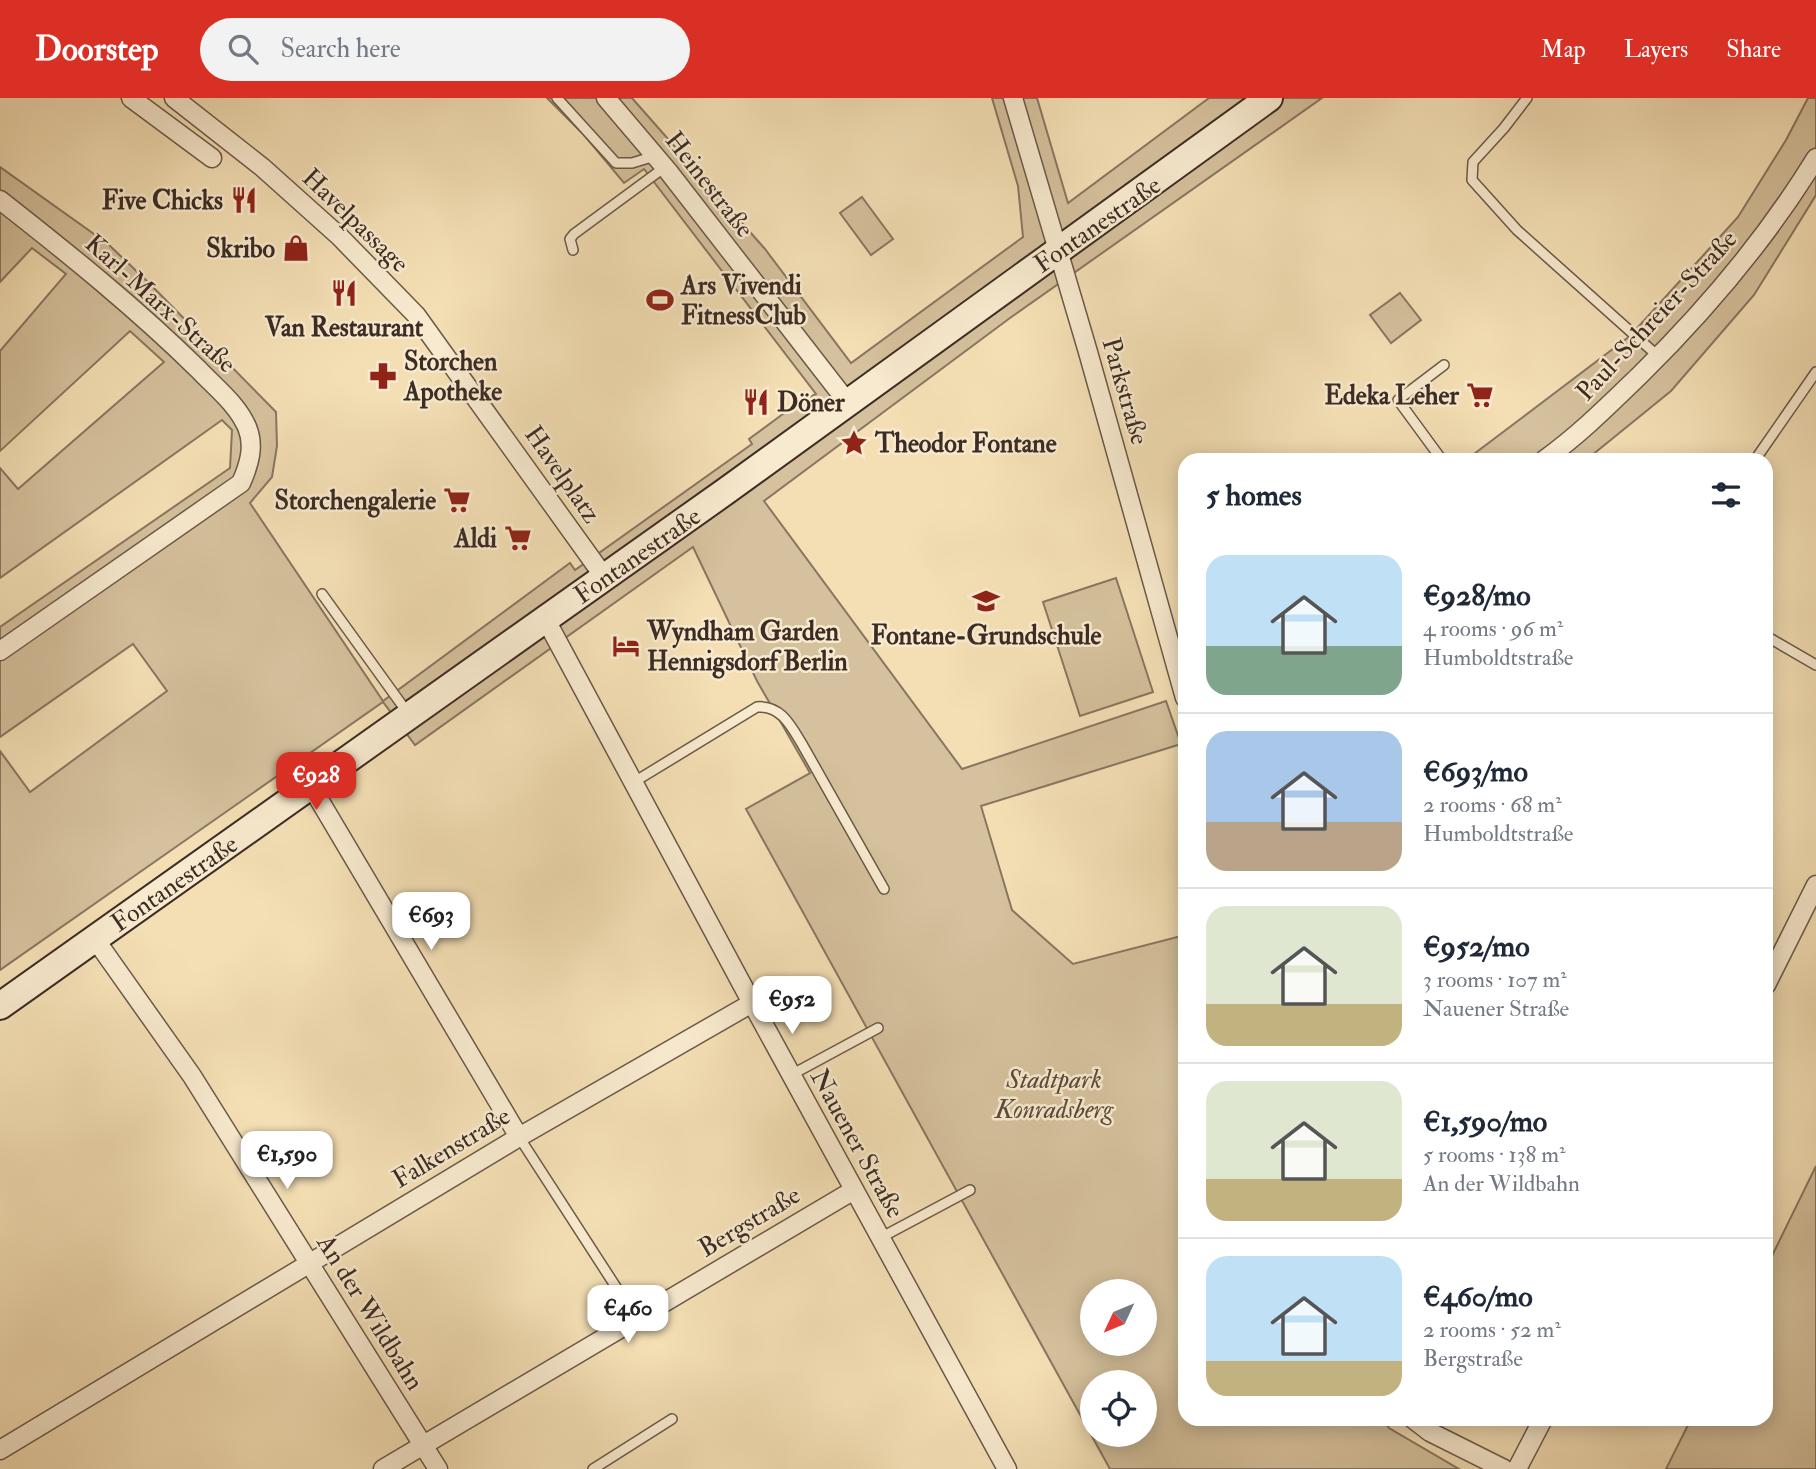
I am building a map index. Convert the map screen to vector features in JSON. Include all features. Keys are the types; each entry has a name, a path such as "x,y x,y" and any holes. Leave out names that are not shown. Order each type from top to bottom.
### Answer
{"street":[{"path":"131,98 212,158"},
{"name":"Havelpassage","path":"174,98 262,167 339,236 416,314 479,401"},
{"name":"Heinestraße","path":"606,98 660,161 848,403"},
{"name":"Parkstraße","path":"1013,98 1178,651"},
{"name":"Fontanestraße","path":"0,1006 605,578 1269,98"},
{"name":"Paul-Schreier-Straße","path":"1553,453 1590,425 1659,357 1727,283 1767,232 1816,158"},
{"name":"Karl-Marx-Straße","path":"0,200 92,273 180,351 235,406 248,428 252,446 249,467 241,484 0,651"},
{"name":"Havelplatz","path":"479,401 605,578"},
{"name":"Nauener Straße","path":"546,620 1007,1469"},
{"path":"311,786 519,1137"},
{"path":"1773,971 1816,885"},
{"name":"An der Wildbahn","path":"95,939 192,1076 438,1469"},
{"name":"Falkenstraße","path":"0,1450 519,1137 752,1003"},
{"name":"Bergstraße","path":"383,1469 854,1190"},
{"path":"1422,1426 1504,1469"},
{"path":"1517,1469 1539,1426"}],"lane":[{"path":"557,98 616,163 660,161"},
{"path":"1527,98 1473,162 1472,180 1517,230 1659,357"},
{"path":"573,250 570,239 660,161"},
{"path":"1437,453 1398,400 1444,365"},
{"path":"1760,453 1816,372"},
{"path":"323,594 410,716"},
{"path":"1773,640 1816,665"},
{"path":"634,782 757,707 775,709 790,724 884,889"},
{"path":"791,1075 878,1028"},
{"path":"519,1137 636,1318"},
{"path":"880,1238 970,1190"},
{"path":"593,1469 672,1419"}],"green space":[{"name":"Stadtpark Konradsberg","path":"547,98 632,98 765,249 851,363 1023,237 1018,186 992,98 1037,98 1068,203 1209,98 1322,98 1010,318 764,501 962,769 1166,701 1178,735 1178,745 981,806 1012,910 1073,964 1178,937 1178,1426 1388,1426 1459,1469 1110,1469 1098,1447 1157,1447 1157,1370 1080,1370 1080,1415 746,809 810,773 757,681 693,547 415,745 383,702 0,970 0,751 30,792 167,691 133,644 0,737 0,627 230,468 232,430 222,420 0,578 0,468 18,489 164,362 130,331 0,451 0,351 66,274 32,248 0,282 0,167 108,244 276,412 277,446 272,477 250,503 383,701 570,563 575,570 752,444 749,439 795,405 816,394 644,169 624,183 584,135"},
{"path":"1808,98 1816,98 1816,195 1754,295 1671,391 1595,453 1475,453 1630,336 1738,217 1786,140"},
{"path":"862,197 893,239 871,255 840,213"},
{"path":"1400,293 1421,320 1391,343 1370,315"},
{"path":"1116,578 1153,692 1080,716 1043,602"},
{"path":"1816,1166 1816,1469 1666,1469 1688,1426 1773,1426 1773,1254"}],"place":[{"name":"Five Chicks","path":"244,200"},
{"name":"Skribo","path":"296,248"},
{"name":"Van Restaurant","path":"344,293"},
{"name":"Ars Vivendi FitnessClub","path":"660,300"},
{"name":"Storchen Apotheke","path":"383,376"},
{"name":"Edeka Leher","path":"1480,395"},
{"name":"Döner","path":"756,402"},
{"name":"Theodor Fontane","path":"854,443"},
{"name":"Storchengalerie","path":"457,500"},
{"name":"Aldi","path":"518,538"},
{"name":"Fontane-Grundschule","path":"986,601"},
{"name":"Wyndham Garden Hennigsdorf Berlin","path":"626,646"}]}
